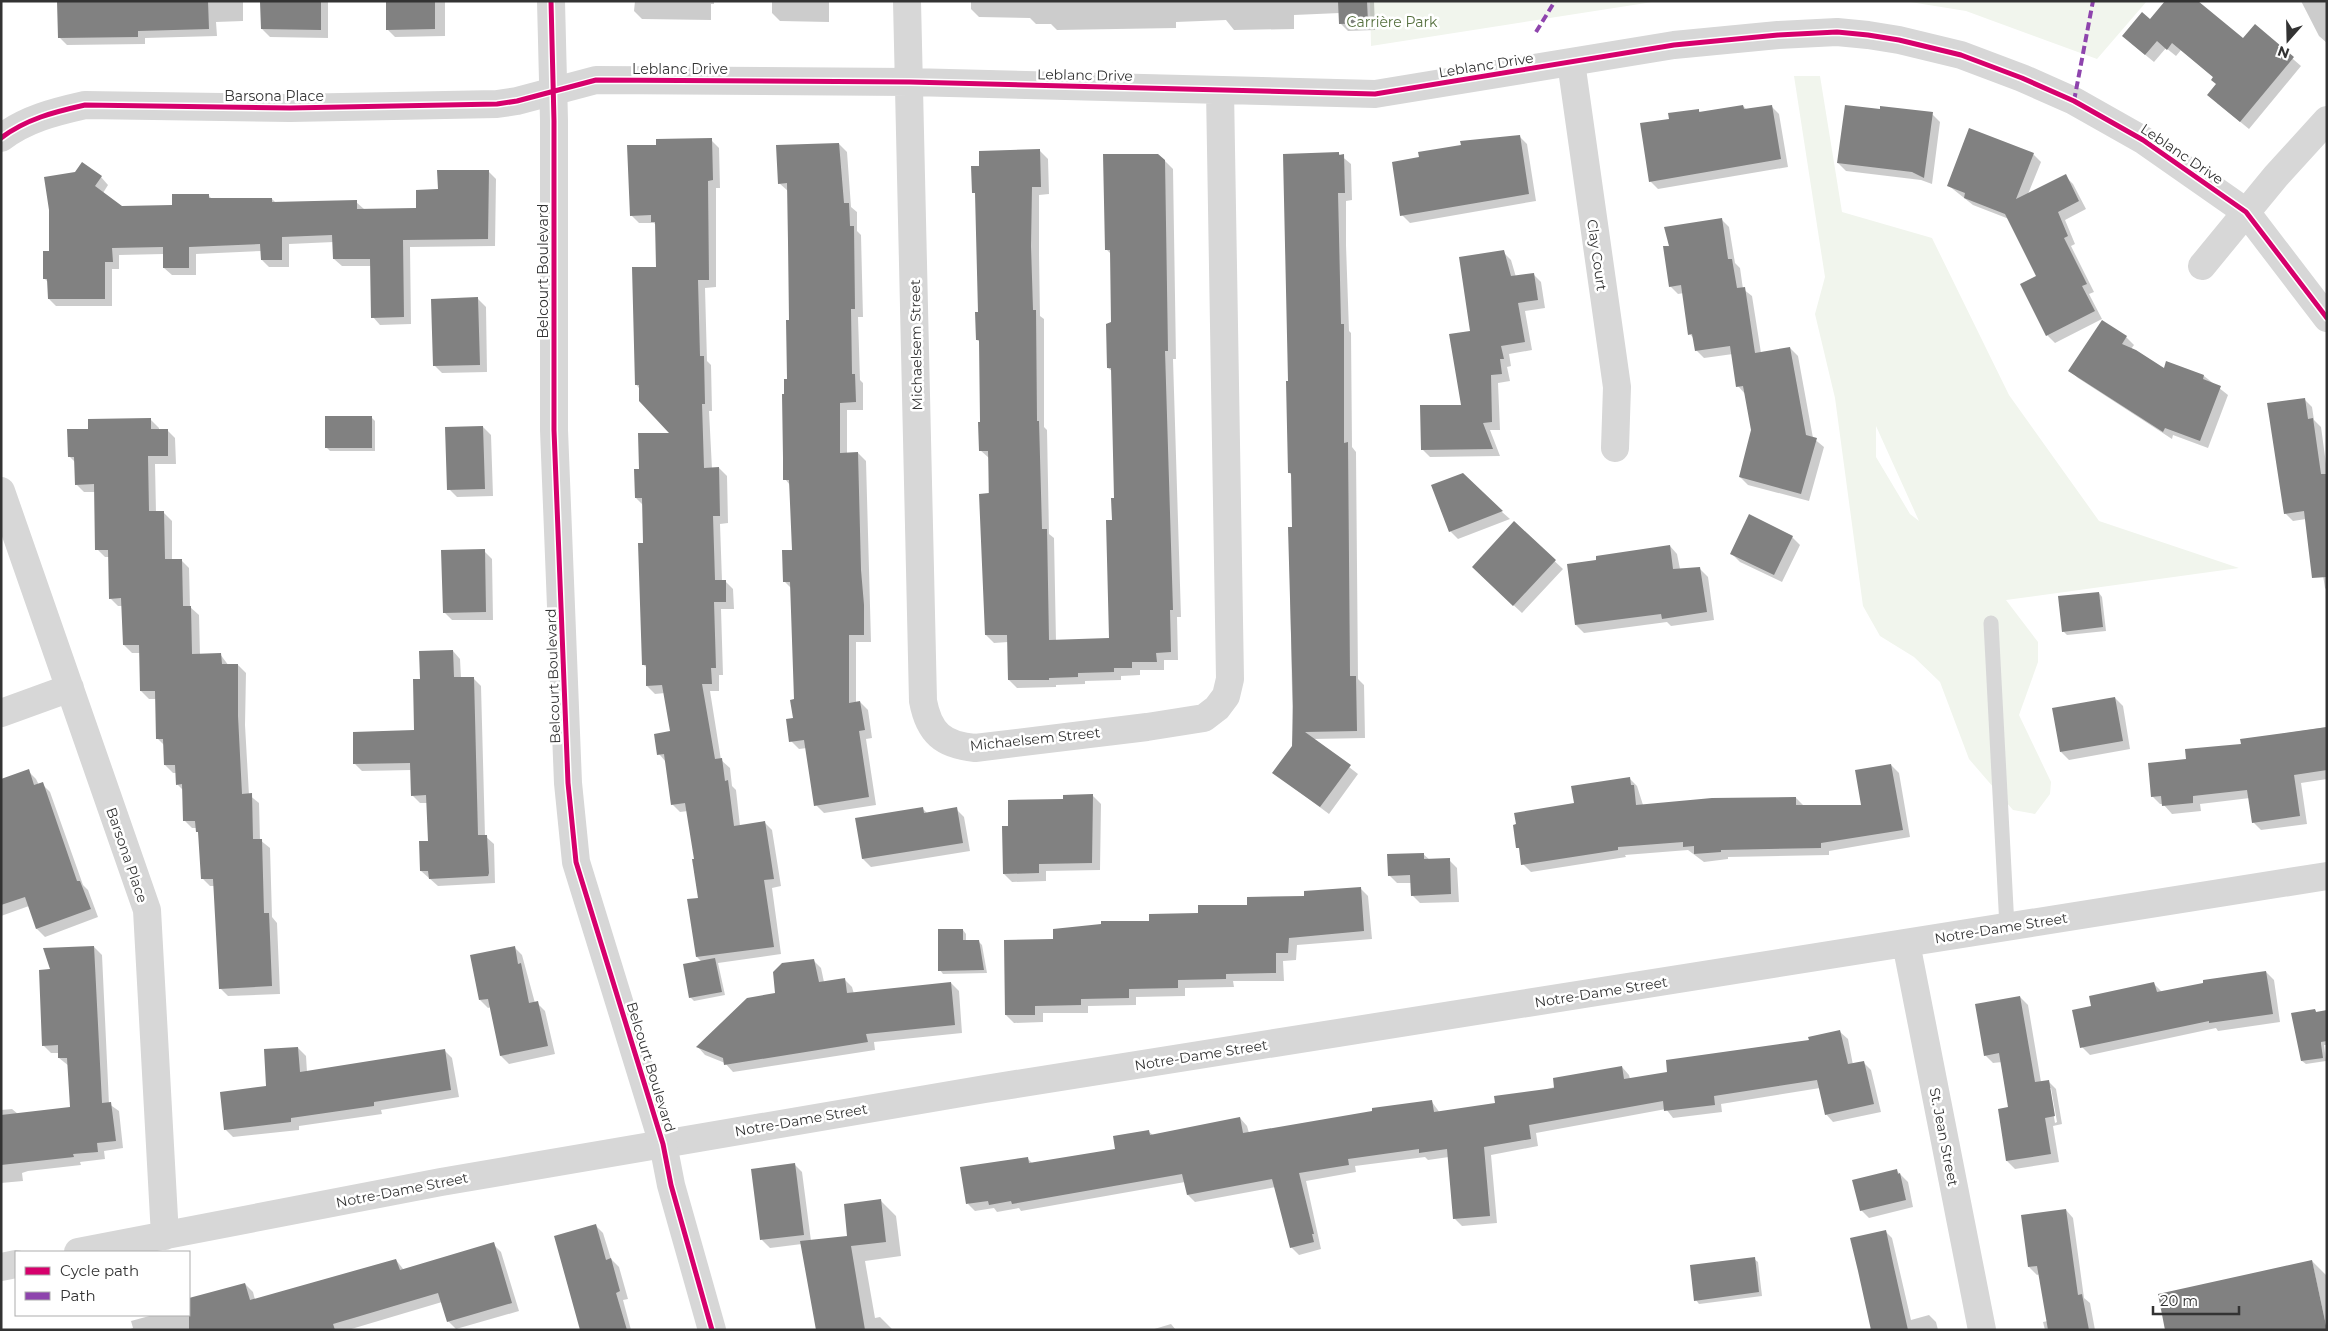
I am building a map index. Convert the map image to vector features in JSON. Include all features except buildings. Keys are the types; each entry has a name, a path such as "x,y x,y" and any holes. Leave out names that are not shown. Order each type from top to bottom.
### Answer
{"street":[{"name":"Belcourt Boulevard","path":"550,1 553,91 554,430 568,783 576,862 663,1144 671,1185 712,1330"},
{"name":"Michaelsem Street","path":"907,1 923,701 927,720 940,737 957,746 975,748 1147,727 1204,718 1217,708 1226,696 1230,679 1220,90"},
{"name":"Leblanc Drive","path":"553,91 596,80 910,82 1375,94 1674,45 1778,35 1837,32 1899,40 1961,56 2022,78 2074,101 2143,140 2246,212 2327,318"},
{"name":"Clay Court","path":"1571,62 1617,387 1615,448"},
{"name":"Barsona Place","path":"1,138 17,126 51,112 85,105 290,108 497,104 553,91"},
{"path":"2202,266 2276,176 2327,120"},
{"name":"Barsona Place","path":"1,491 147,910 165,1236"},
{"path":"1,713 70,688"},
{"name":"Notre-Dame Street","path":"83,1251 441,1182 985,1089 2327,876"},
{"name":"St. Jean Street","path":"1906,944 1982,1330"},
{"path":"1,1266 15,1264"}],"lane":[{"path":"1991,624 2007,927"}],"green space":[{"name":"Carrière Park","path":"1370,1 1659,1 1371,46"},
{"path":"1904,1 2147,1 2097,59 1966,11"},
{"path":"1794,76 1820,76 1842,212 1932,238 2009,395 2099,521 2239,568 2006,600 2038,642 2038,662 2019,715 2051,782 2050,794 2035,814 2013,810 1969,759 1940,682 1914,657 1880,636 1863,606 1835,398 1815,314 1825,277","holes":["1876,426 1919,521 1910,514 1876,457"]}],"marked path":[{"path":"1536,32 1555,1"},
{"path":"2074,101 2093,1"}],"cycle path":[{"path":"551,1 554,121 554,430 568,783 576,862 663,1144 671,1185 712,1330"},
{"path":"1,138 30,121 85,105 290,108 497,104 517,101 596,80 910,82 1375,94 1674,45 1778,35 1837,32 1899,40 1961,55 2022,78 2074,101 2143,140 2246,212 2327,318"}]}
